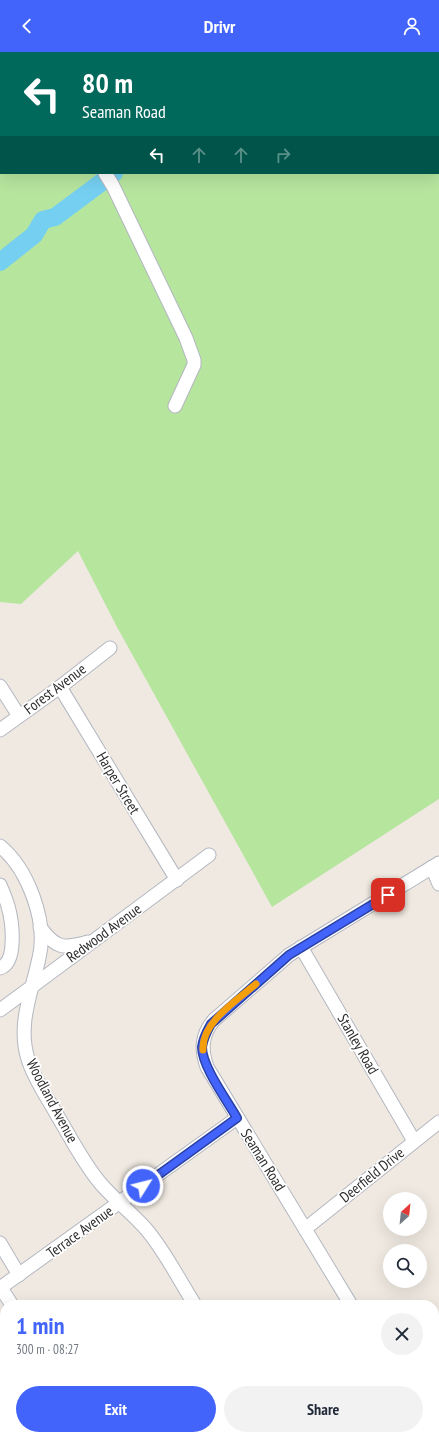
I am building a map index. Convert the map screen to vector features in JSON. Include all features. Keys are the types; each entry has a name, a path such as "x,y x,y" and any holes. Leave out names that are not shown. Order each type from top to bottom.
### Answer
{"street":[{"path":"106,174 113,186 186,338 194,360 194,365 175,406"},
{"name":"Forest Avenue","path":"0,730 60,687 110,648"},
{"path":"0,686 19,716"},
{"name":"Harper Street","path":"60,687 177,880"},
{"name":"Woodland Avenue","path":"0,846 22,872 28,884 40,925 40,957 30,988 24,1018 24,1040 28,1058 36,1078 86,1164 100,1183 146,1229 159,1246 192,1300"},
{"name":"Redwood Avenue","path":"0,1010 93,940 177,880 208,855"},
{"path":"436,865 439,884"},
{"name":"Seaman Road","path":"348,1300 207,1067 203,1056 204,1039 214,1020 289,955 436,865"},
{"path":"0,885 8,907 12,934 12,948 9,959 3,968 0,968"},
{"path":"40,925 48,938 59,946 70,947 93,940"},
{"name":"Stanley Road","path":"302,947 414,1141"},
{"name":"Terrace Avenue","path":"0,1288 19,1276 237,1118"},
{"name":"Deerfield Drive","path":"305,1229 439,1122"},
{"path":"0,1243 19,1276"},
{"path":"0,1288 8,1300"}],"green space":[{"path":"0,174 439,174 439,799 272,907 117,627 78,551 21,604 0,602"}],"water":[{"path":"102,174 117,174 97,188 93,180"}],"waterway":[{"path":"0,262 34,235 43,220 55,217 113,174"}],"slow traffic":[{"path":"203,1050 202,1047 204,1039 214,1020 256,984"}],"route":[{"path":"143,1186 237,1118 207,1067 203,1056 202,1047 204,1039 214,1020 289,955 388,895"}]}
